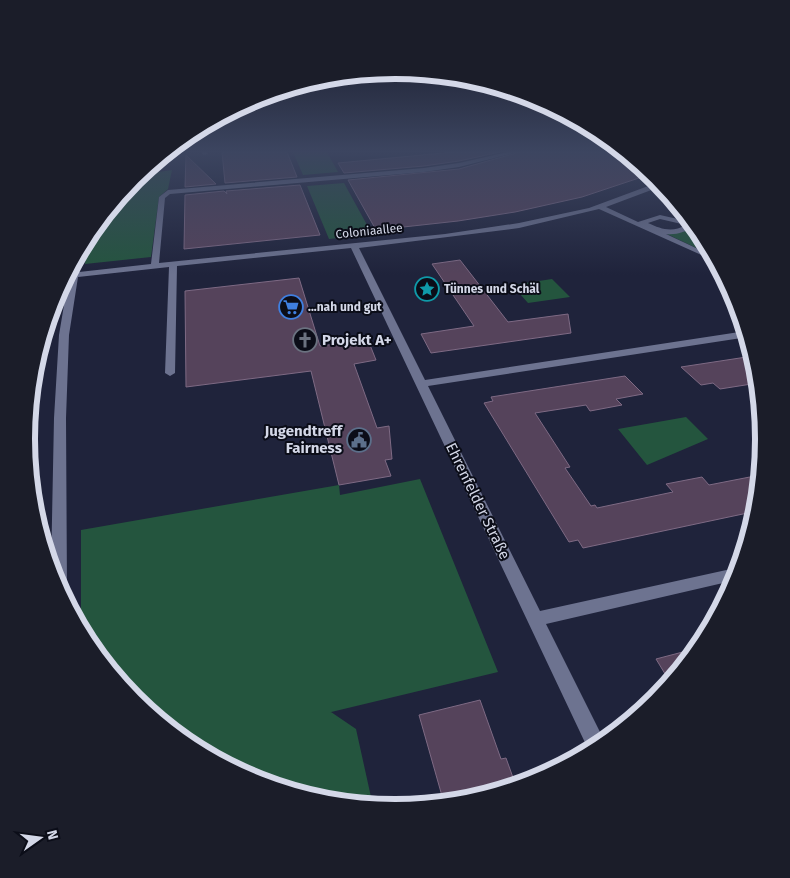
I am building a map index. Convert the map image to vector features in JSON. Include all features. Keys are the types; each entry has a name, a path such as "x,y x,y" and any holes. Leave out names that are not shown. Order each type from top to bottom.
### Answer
{"street":[{"path":"155,266 162,198 167,193"},
{"name":"Coloniaallee","path":"77,271 155,266 480,231 526,224 600,207 637,193"},
{"path":"600,207 704,255"},
{"path":"682,222 660,217 641,223 667,234 683,231 687,228"},
{"name":"Ehrenfelder Straße","path":"354,246 593,739"},
{"path":"170,373 173,264"},
{"path":"54,555 64,335 72,281"},
{"path":"421,384 740,335"},
{"path":"535,619 729,575"}],"green space":[{"path":"132,193 164,193 159,197 151,257 85,264 87,253 96,239"},
{"path":"310,193 349,193 372,234 329,239"},
{"path":"687,228 701,250 667,234 683,231"},
{"path":"552,279 570,297 528,303 512,285"},
{"path":"686,417 708,439 647,465 618,429"},
{"path":"420,479 498,672 331,712 356,729 371,798 325,792 279,780 257,772 215,751 176,725 140,694 109,658 81,615 81,530 339,485 340,495"}],"building":[{"path":"205,193 303,193 320,235 184,249 185,195"},
{"path":"355,193 594,193 515,212 458,221 376,230"},
{"path":"460,260 508,322 568,314 571,333 431,353 421,334 474,326 432,264"},
{"path":"299,278 320,346 368,340 376,360 354,364 377,428 389,426 392,459 385,460 391,476 339,485 311,371 186,387 185,291"},
{"path":"745,357 751,384 720,389 713,383 701,385 681,367"},
{"path":"625,376 643,394 616,399 622,405 590,411 586,405 535,413 570,467 565,468 591,506 595,505 597,508 673,492 666,484 702,477 709,485 753,476 747,513 583,548 578,540 569,542 484,403 493,401 491,397"},
{"path":"686,651 666,676 656,659"},
{"path":"480,700 501,759 506,758 514,779 488,787 442,796 419,715"}],"place":[{"name":"Tünnes und Schäl","path":"427,289"},
{"name":"...nah und gut","path":"291,307"},
{"name":"Projekt A+","path":"305,340"},
{"name":"Jugendtreff Fairness","path":"359,440"}]}
